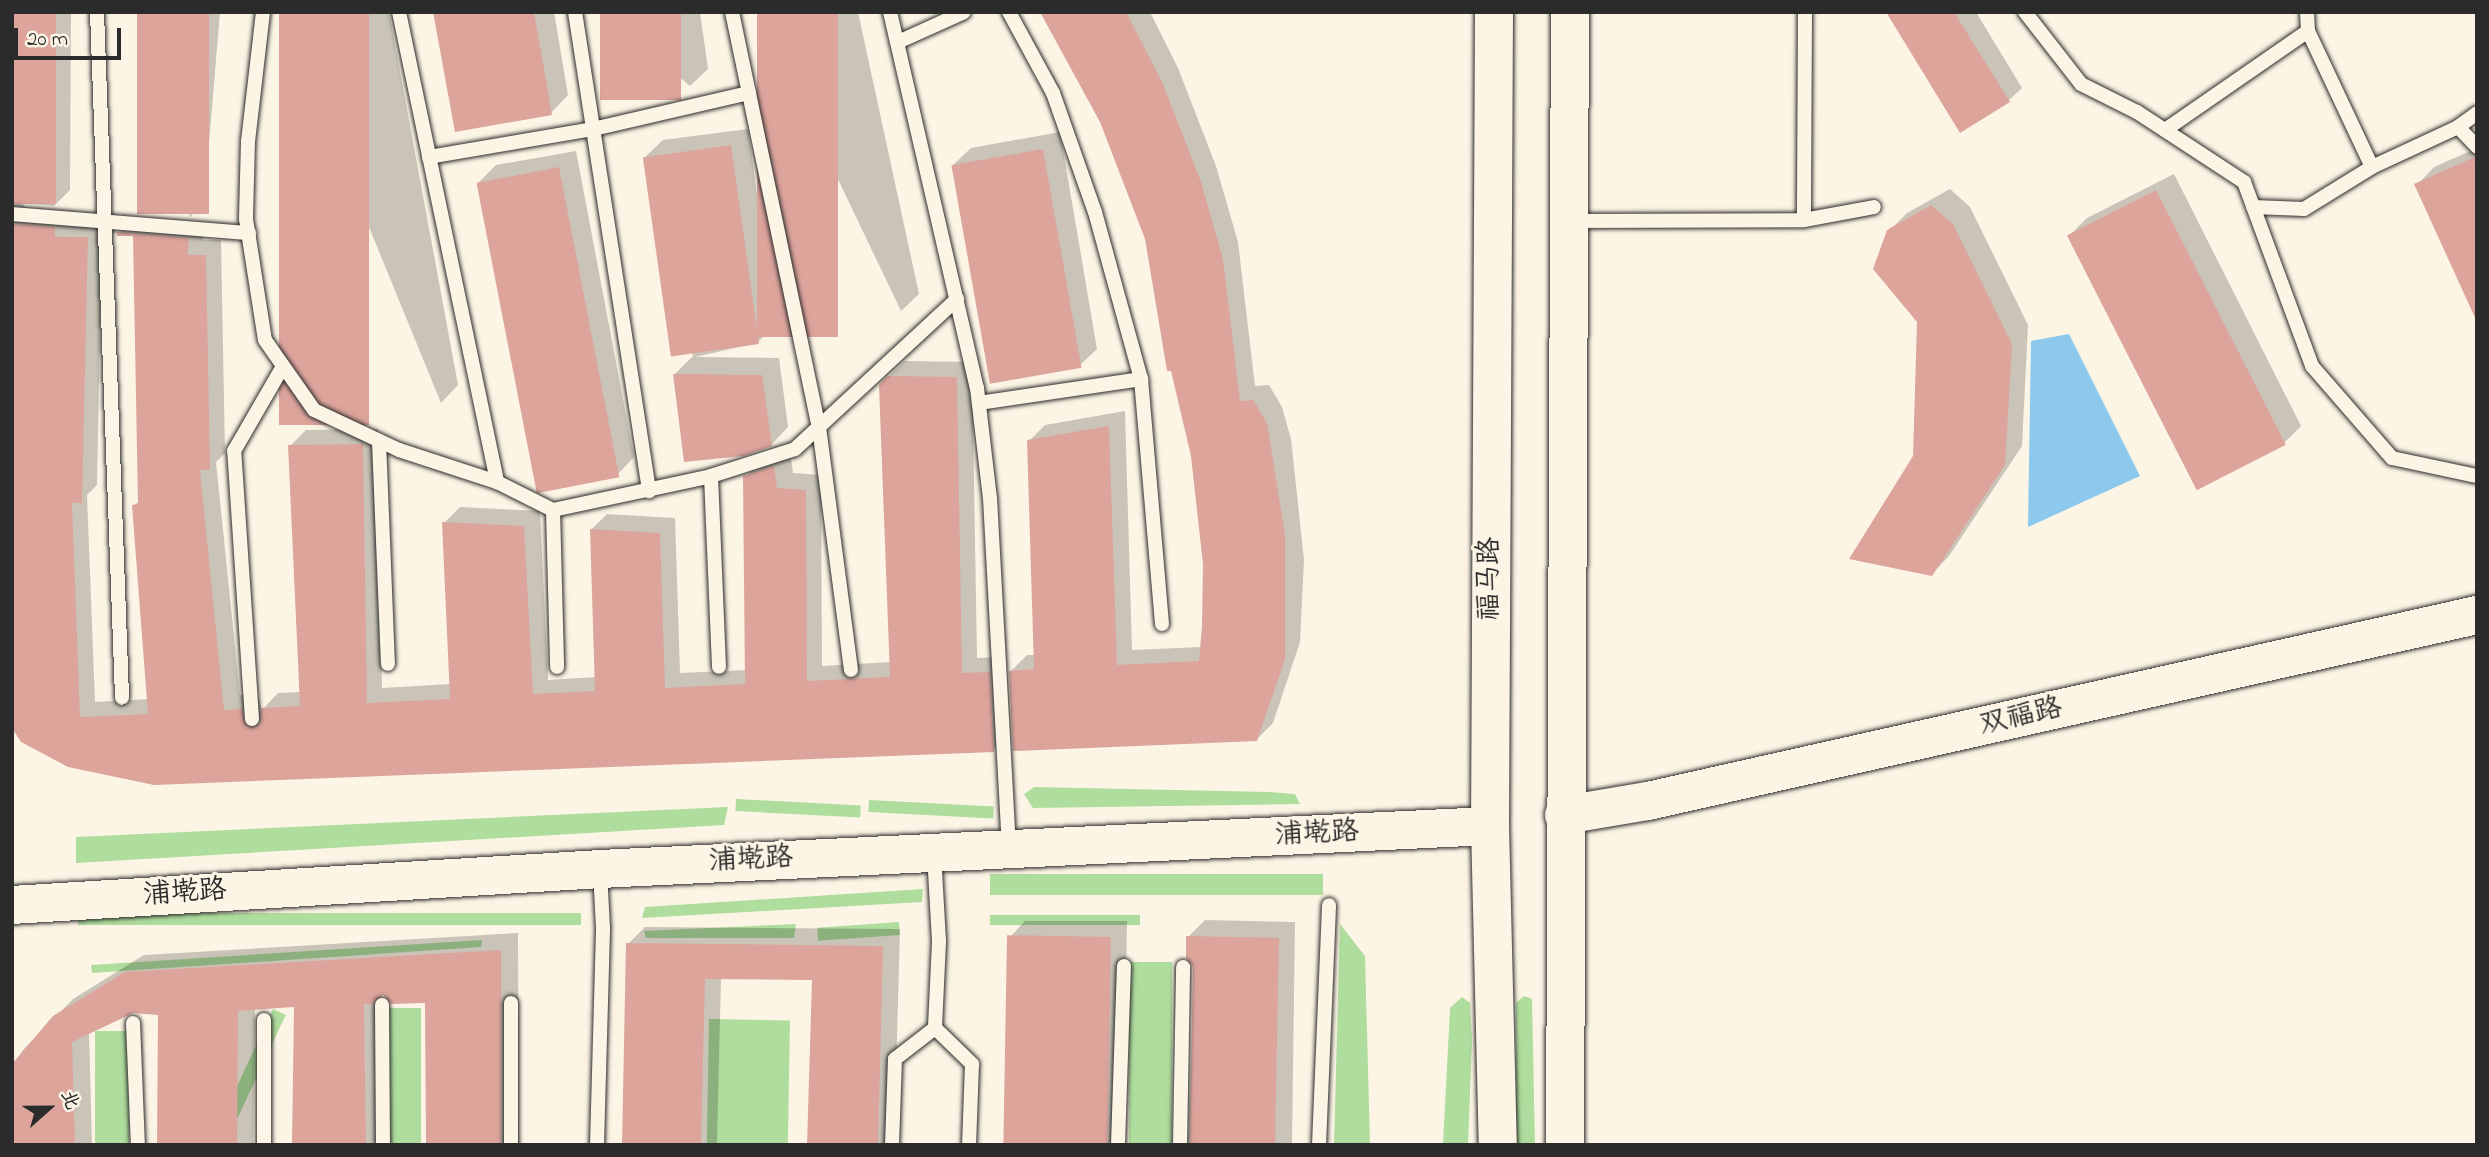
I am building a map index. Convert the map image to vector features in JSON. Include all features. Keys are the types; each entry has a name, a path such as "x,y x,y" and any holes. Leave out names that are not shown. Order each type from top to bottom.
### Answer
{"street":[{"name":"福马路","path":"1494,12 1490,826 1498,1145"},
{"path":"1564,1145 1570,12"},
{"name":"双福路","path":"1564,815 1648,801 2477,615"},
{"name":"浦墘路","path":"12,905 1009,847 1490,826"}],"lane":[{"path":"97,12 122,698"},
{"path":"263,12 248,141 249,233 265,340 314,410 379,441 497,481 553,510 711,477 795,449 957,299"},
{"path":"398,12 497,481"},
{"path":"575,12 649,491"},
{"path":"732,12 819,427 851,670"},
{"path":"890,12 979,403 990,498 1009,847"},
{"path":"898,43 964,12"},
{"path":"1009,12 1053,93 1094,212 1141,379 1162,624"},
{"path":"1804,220 1805,12"},
{"path":"2025,12 2081,84 2165,130 2244,182 2312,366 2392,458 2477,476"},
{"path":"2307,12 2308,31 2372,167"},
{"path":"2165,130 2308,31"},
{"path":"429,157 593,129 749,93"},
{"path":"2253,206 2304,209 2372,167 2458,127 2477,113"},
{"path":"2458,127 2477,147"},
{"path":"1567,221 1804,220 1874,207"},
{"path":"12,214 249,233"},
{"path":"252,719 234,451 283,366"},
{"path":"979,403 1141,379"},
{"path":"379,441 388,664"},
{"path":"711,477 719,667"},
{"path":"553,510 557,667"},
{"path":"934,852 939,942 935,1028 972,1064 969,1145"},
{"path":"597,1145 603,945 600,869"},
{"path":"1319,1145 1329,905"},
{"path":"1118,1145 1124,966"},
{"path":"1180,1145 1183,967"},
{"path":"511,1003 512,1145"},
{"path":"382,1005 383,1145"},
{"path":"264,1020 264,1145"},
{"path":"133,1023 138,1145"},
{"path":"892,1145 895,1059 935,1028"}],"green space":[{"path":"1034,787 1270,792 1295,794 1300,804 1033,808 1024,794"},
{"path":"736,799 861,806 860,818 735,811"},
{"path":"869,800 994,807 993,819 868,812"},
{"path":"728,807 724,825 76,863 76,837"},
{"path":"990,874 1323,874 1323,895 990,895"},
{"path":"923,889 922,902 642,918 645,907"},
{"path":"78,913 581,913 581,925 78,925"},
{"path":"990,915 1140,915 1140,925 990,925"},
{"path":"899,922 900,935 818,941 817,928"},
{"path":"796,924 794,938 646,938 644,931"},
{"path":"1340,924 1365,956 1370,1145 1334,1145"},
{"path":"482,940 481,947 92,973 91,965"},
{"path":"1129,962 1172,962 1172,1145 1129,1145"},
{"path":"1524,996 1532,999 1535,1145 1516,1145 1516,1003"},
{"path":"1462,997 1470,1003 1472,1040 1468,1145 1443,1145 1450,1008"},
{"path":"387,1008 421,1008 421,1145 387,1145"},
{"path":"273,1009 286,1015 228,1138 216,1132"},
{"path":"709,1019 790,1020 788,1145 707,1145"},
{"path":"95,1031 129,1031 129,1145 95,1145"}],"water":[{"path":"2069,334 2140,476 2028,527 2031,341"}],"building":[{"path":"12,12 56,12 56,204 12,204"},
{"path":"137,12 209,12 209,214 137,214"},
{"path":"279,12 369,12 369,425 279,425"},
{"path":"433,12 534,12 552,115 455,132"},
{"path":"600,12 681,12 681,100 600,100"},
{"path":"757,12 838,12 838,337 757,337"},
{"path":"1040,12 1126,12 1163,84 1201,182 1223,259 1240,401 1253,400 1267,423 1285,534 1285,659 1257,741 1013,751 1009,671 1034,669 1027,440 1109,426 1117,665 1199,661 1202,626 1203,564 1191,456 1171,371 1167,371 1145,239 1100,122"},
{"path":"1886,12 1954,12 2010,102 1960,133"},
{"path":"731,145 759,344 671,356 643,157"},
{"path":"1043,149 1082,368 990,384 951,165"},
{"path":"2477,156 2477,322 2414,184"},
{"path":"559,167 619,477 537,493 477,183"},
{"path":"2156,190 2286,445 2197,490 2067,235"},
{"path":"1931,205 1953,224 2012,344 2005,465 1932,576 1849,559 1913,456 1917,322 1873,269 1887,230"},
{"path":"12,224 55,227 55,237 88,237 82,503 72,503 80,717 148,714 132,505 138,504 133,236 117,236 117,232 189,238 188,255 206,255 210,470 200,470 224,710 242,709 247,727 260,724 261,708 300,706 288,445 363,444 367,703 450,699 442,522 524,526 533,694 595,691 590,529 660,533 665,688 745,684 743,476 774,466 777,488 806,490 807,681 890,677 879,385 888,376 957,377 962,673 990,672 994,752 154,785 68,767 21,742 12,728"},
{"path":"673,374 762,375 772,446 743,456 684,462"},
{"path":"1007,935 1111,937 1107,1145 1003,1143"},
{"path":"1186,936 1279,938 1275,1145 1190,1145 1193,967 1186,958"},
{"path":"626,943 883,946 878,1145 807,1145 812,980 705,979 701,1145 622,1145"},
{"path":"501,950 501,1145 426,1145 425,1003 391,1004 383,995 372,1004 364,1004 366,1145 292,1145 294,1007 238,1011 237,1145 157,1145 158,1015 133,1013 72,1042 75,1145 12,1145 12,1064 53,1016 125,972"}]}
